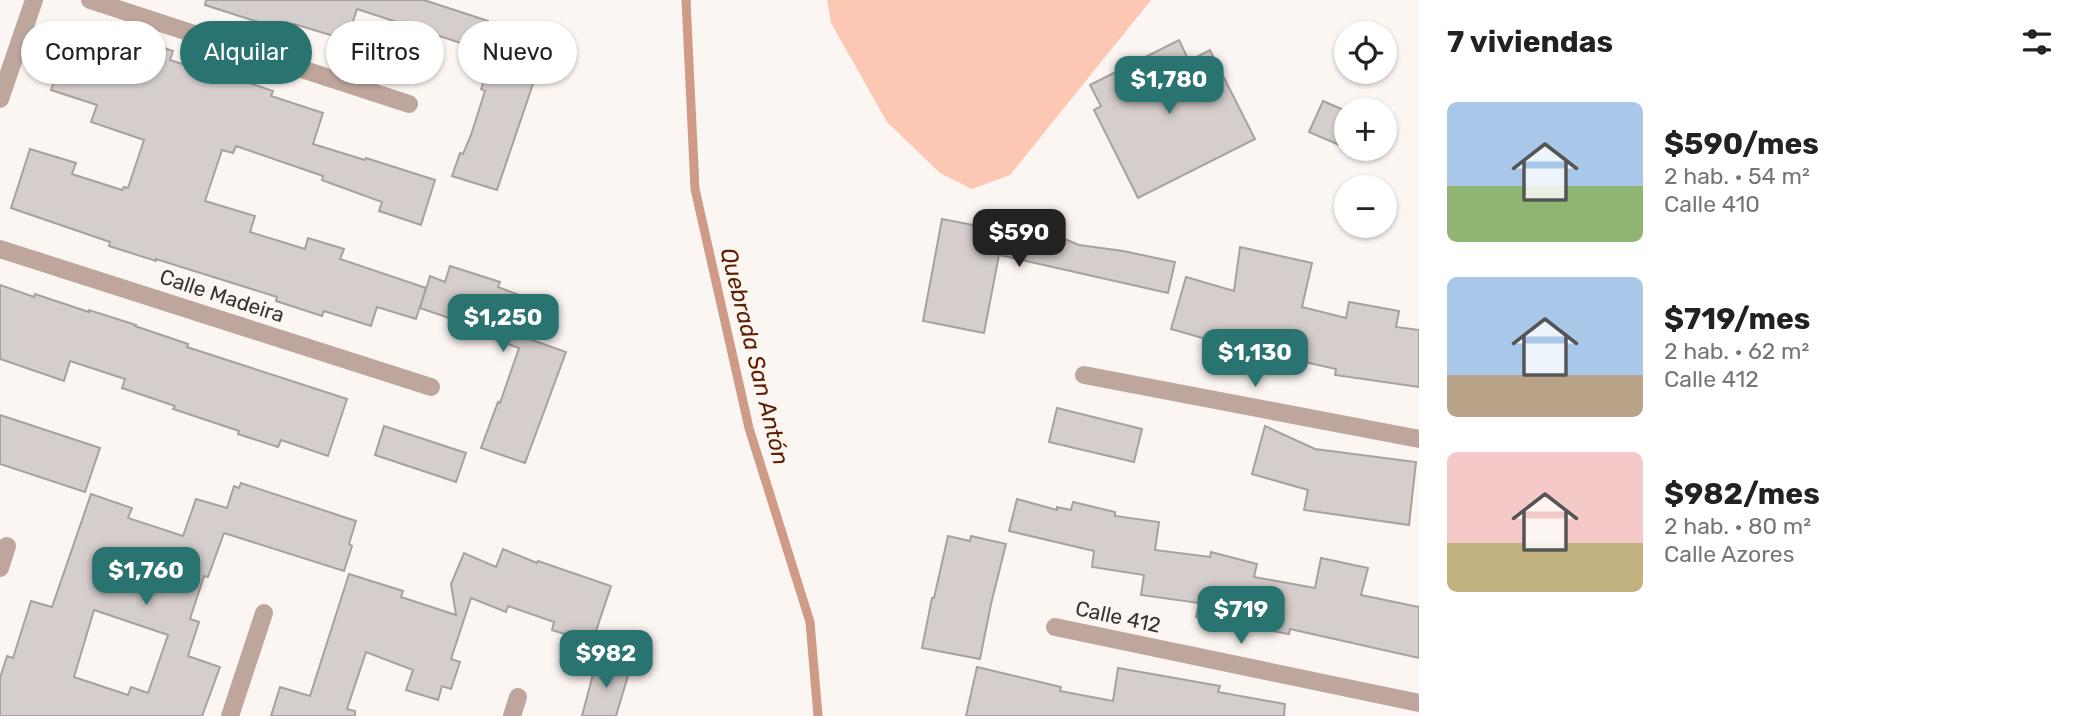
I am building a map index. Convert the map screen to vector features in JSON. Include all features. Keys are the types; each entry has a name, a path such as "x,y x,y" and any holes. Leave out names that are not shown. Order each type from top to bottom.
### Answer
{"street":[{"path":"0,99 33,0"},
{"path":"90,0 409,104"},
{"name":"Calle Madeira","path":"0,249 431,387"},
{"path":"1084,376 1419,439"},
{"path":"0,568 6,546"},
{"path":"230,716 264,612"},
{"name":"Calle 412","path":"1055,626 1419,703"},
{"path":"512,716 518,697"}],"shaded area":[{"path":"827,0 1151,0 1010,175 972,189 940,173 887,122 831,23"}],"building":[{"path":"206,0 424,0 488,21 458,21 458,42 444,38 444,21 394,21 357,9 353,21 326,21 326,34 312,29 312,21 255,21 205,5"},
{"path":"1179,40 1189,61 1210,50 1255,139 1138,198 1094,110 1101,106 1090,85"},
{"path":"166,49 173,51 170,60 180,63 180,84 252,84 273,91 271,96 323,113 313,144 435,180 421,225 379,211 382,202 322,180 323,176 236,146 233,153 222,150 205,201 255,216 250,232 305,249 308,238 344,249 340,259 426,288 416,319 377,307 371,326 324,311 322,316 276,301 277,297 109,246 110,242 11,208 30,149 76,163 72,174 122,190 124,187 128,188 144,140 91,122 97,105 51,90 53,84 166,84"},
{"path":"483,84 533,84 497,190 452,176 460,153 463,154 471,135 485,91 481,89"},
{"path":"1323,101 1334,106 1334,143 1309,132"},
{"path":"942,219 1045,239 1046,231 1079,245 1175,262 1168,293 999,255 984,333 923,321"},
{"path":"1240,247 1312,263 1302,307 1346,318 1349,302 1399,311 1396,327 1419,330 1419,387 1335,375 1336,369 1171,329 1186,277 1234,291"},
{"path":"450,266 500,282 498,287 530,299 528,307 539,311 529,339 566,352 525,463 481,448 519,348 471,331 473,326 420,308 430,276 445,282"},
{"path":"0,285 136,325 188,344 187,347 347,399 328,456 281,440 278,447 238,434 239,431 173,409 175,406 122,388 125,379 70,361 64,381 0,359"},
{"path":"1057,408 1142,429 1134,462 1049,442"},
{"path":"0,415 100,448 85,492 0,464"},
{"path":"384,426 466,453 456,482 375,455"},
{"path":"1265,426 1315,449 1416,462 1409,525 1304,510 1308,490 1252,474"},
{"path":"241,483 356,521 349,544 352,546 344,571 224,533 208,577 204,576 190,619 199,622 188,656 220,667 202,716 0,716 0,678 7,656 13,658 31,601 52,607 91,494 132,508 128,518 183,536 196,499 227,508 234,486 239,488","holes":["94,610 168,635 148,693 131,687 128,695 74,677"]},
{"path":"1017,499 1057,510 1057,507 1071,510 1073,502 1115,512 1115,516 1159,522 1155,550 1210,557 1211,552 1257,564 1254,577 1315,588 1321,558 1368,568 1361,595 1419,607 1419,658 1290,629 1289,634 1196,617 1199,603 1141,595 1144,575 1092,567 1094,551 1009,531"},
{"path":"948,536 970,541 971,536 1006,544 980,659 922,648"},
{"path":"503,549 537,563 538,561 611,586 592,643 583,648 565,642 568,635 552,630 554,622 508,606 506,612 471,598 451,659 460,662 451,689 442,686 438,700 406,690 413,670 366,652 347,709 355,711 355,716 271,716 280,687 310,696 349,574 403,591 401,597 456,615 451,584 464,553 496,567"},
{"path":"597,659 630,669 616,716 582,716"},
{"path":"977,667 1061,687 1060,691 1113,701 1118,668 1220,686 1218,692 1285,704 1284,716 966,716"}],"waterway":[{"name":"Quebrada San Antón","path":"686,0 695,189 749,428 810,622 818,716"}]}
